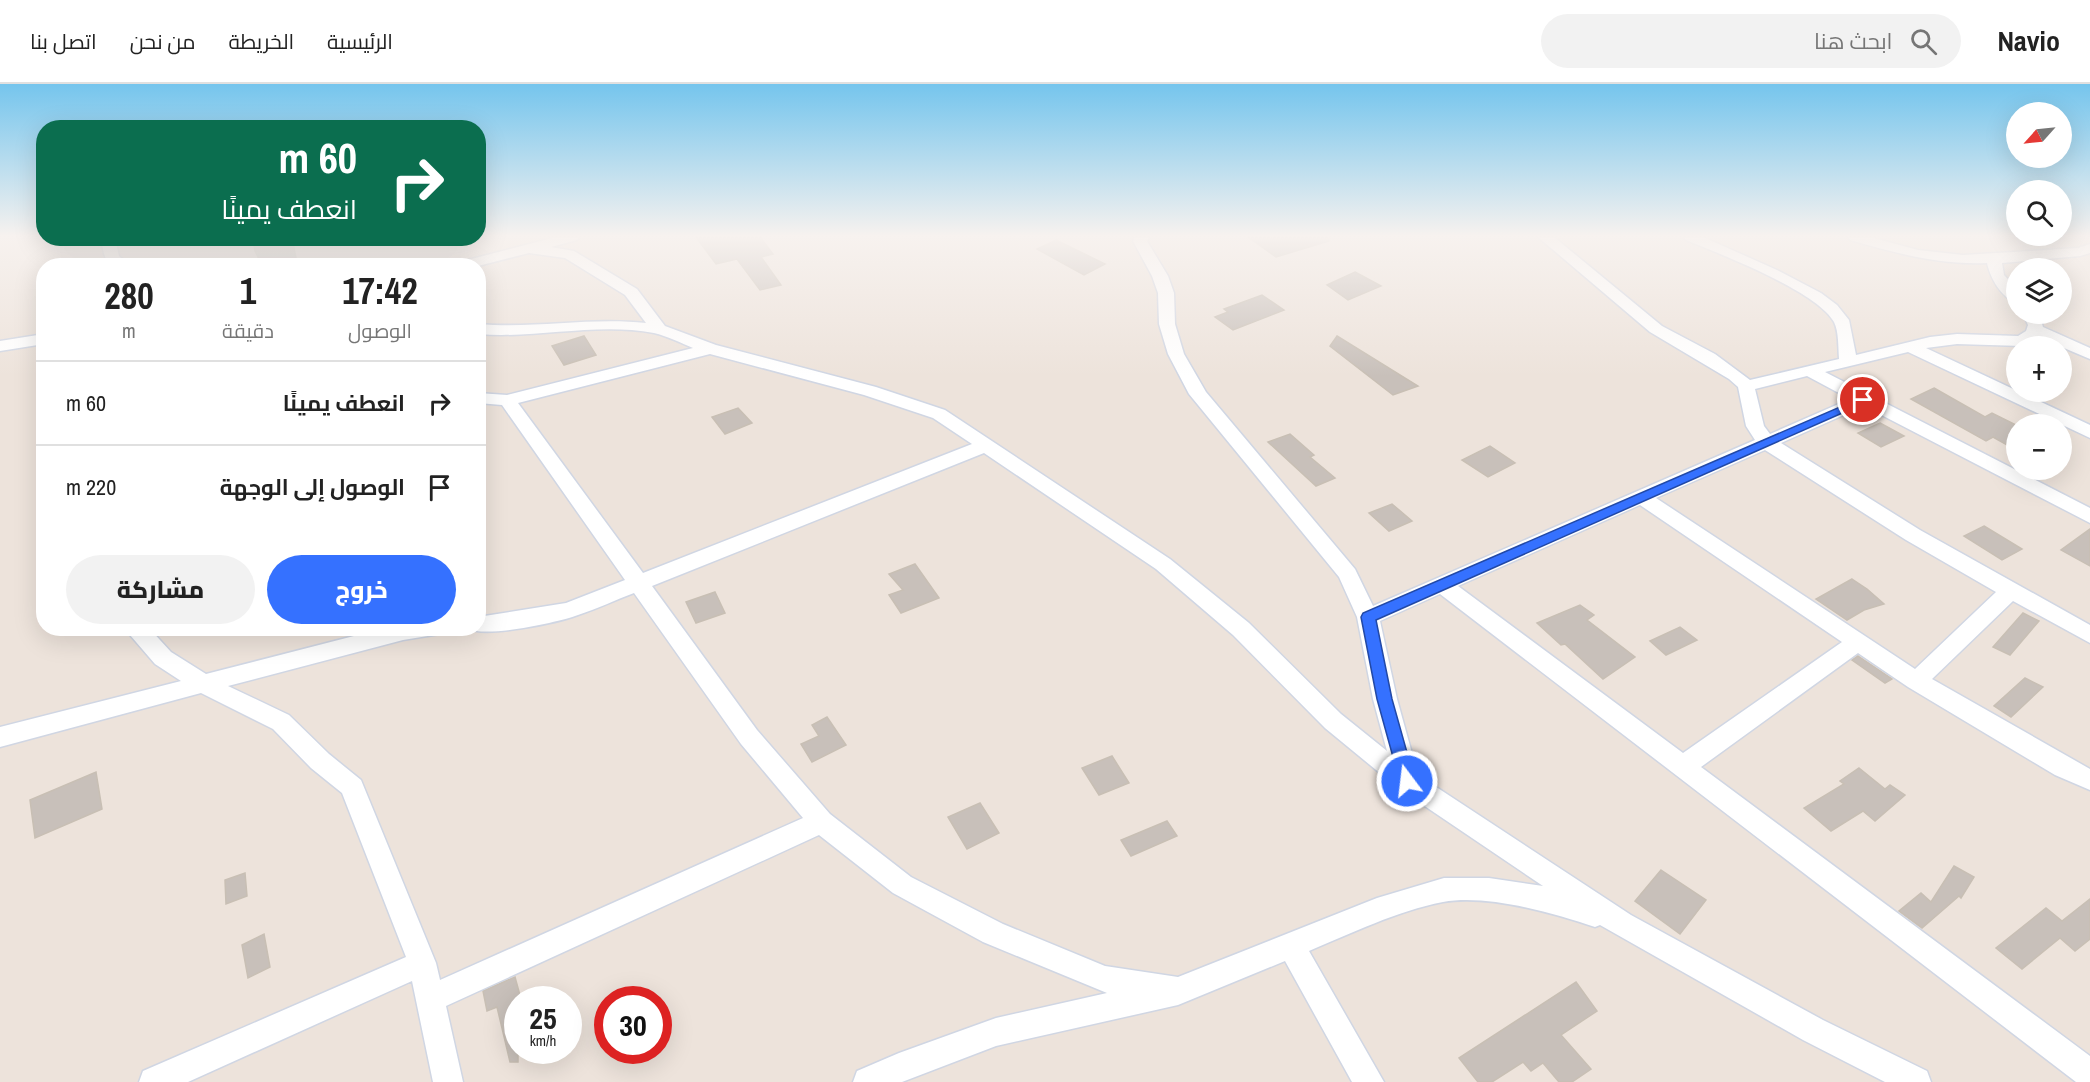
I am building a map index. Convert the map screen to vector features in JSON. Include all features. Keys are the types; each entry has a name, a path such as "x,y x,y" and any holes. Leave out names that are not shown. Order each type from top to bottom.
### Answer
{"street":[{"path":"618,284 631,292 659,329"},
{"path":"1163,284 1166,293 1167,324 1176,354 1198,393 1348,574 1368,617 1385,699 1407,781"},
{"path":"1601,284 1656,329 1735,375 1746,386 1755,426 1766,442 1913,535 2090,636"},
{"path":"1792,284 1814,294 1839,318 1843,325 1848,362"},
{"path":"486,330 501,331 613,324 659,329 710,349 870,391 939,414 1163,564 1241,629 1334,721 1407,781 1621,924 1813,1030 1916,1082"},
{"path":"1746,386 1930,342 1957,339 2022,342 2033,333 2033,324"},
{"path":"2038,324 2090,354"},
{"path":"0,346 36,340"},
{"path":"1911,347 2090,432"},
{"path":"486,399 507,400 710,349"},
{"path":"1808,370 2090,516"},
{"path":"507,400 749,737 821,822 902,885 993,933 1104,979 1178,991"},
{"path":"1368,617 1863,400"},
{"path":"486,624 533,618 570,610 987,445"},
{"path":"1641,497 1916,681 2064,768 2090,780"},
{"path":"1442,585 2090,1074"},
{"path":"1916,681 2010,591"},
{"path":"142,636 163,658 205,685 281,722 320,761 352,787 422,963 448,1082"},
{"path":"0,737 388,636"},
{"path":"1682,767 1858,642"},
{"path":"430,999 821,822"},
{"path":"868,1082 996,1032 1178,991 1377,910 1444,890 1490,890 1548,899 1621,924"},
{"path":"1291,945 1369,1082"},
{"path":"154,1082 422,963"}],"building":[{"path":"755,284 781,285 760,290"},
{"path":"1376,284 1381,286 1348,300 1327,285"},
{"path":"1262,295 1284,310 1233,330 1215,317 1228,312 1224,309"},
{"path":"584,336 596,355 564,365 552,346"},
{"path":"1337,336 1418,386 1393,395 1330,346"},
{"path":"1934,388 1985,417 1992,413 2006,420 2006,444 1993,437 1986,441 1911,399"},
{"path":"738,408 752,423 725,434 712,417"},
{"path":"1880,423 1904,436 1881,447 1858,433"},
{"path":"1290,434 1314,455 1310,457 1335,478 1316,486 1268,442"},
{"path":"1490,446 1515,463 1488,477 1462,460"},
{"path":"1392,504 1412,521 1389,531 1369,513"},
{"path":"1984,526 2022,549 2002,560 1964,536"},
{"path":"2090,529 2090,566 2061,550"},
{"path":"915,564 939,598 901,613 889,595 903,590 889,574"},
{"path":"1852,579 1884,604 1864,610 1847,620 1816,599"},
{"path":"715,592 725,613 696,623 686,602"},
{"path":"1580,605 1594,615 1587,620 1635,657 1603,679 1565,644 1561,645 1537,623"},
{"path":"2023,613 2039,621 2010,655 1993,647"},
{"path":"1680,627 1697,640 1666,655 1650,641"},
{"path":"1858,656 1892,679 1885,683 1852,660"},
{"path":"2025,678 2043,687 2011,717 1994,706"},
{"path":"827,717 846,745 812,762 801,744 819,736 812,725"},
{"path":"1112,756 1129,783 1099,795 1082,768"},
{"path":"1859,768 1885,789 1890,785 1905,795 1875,821 1863,811 1831,831 1804,808 1844,784 1840,781"},
{"path":"96,772 102,809 35,838 30,800"},
{"path":"980,803 999,833 967,849 948,817"},
{"path":"1167,821 1177,836 1131,856 1121,840"},
{"path":"1954,866 1974,877 1961,898 1959,896 1922,928 1899,911 1921,893 1931,902"},
{"path":"1661,870 1706,900 1680,934 1635,901"},
{"path":"245,873 247,896 226,904 225,880"},
{"path":"2090,899 2090,939 2075,951 2060,938 2022,969 1996,948 2046,908 2062,921"},
{"path":"264,934 270,967 248,978 242,945"},
{"path":"515,977 517,986 504,986 504,1037 497,1007 487,1011 483,991"},
{"path":"1576,982 1597,1011 1561,1035 1591,1069 1572,1082 1559,1082 1543,1063 1531,1071 1523,1062 1492,1082 1478,1082 1459,1058"}],"route":[{"path":"1407,781 1385,699 1368,617 1863,400"}]}
